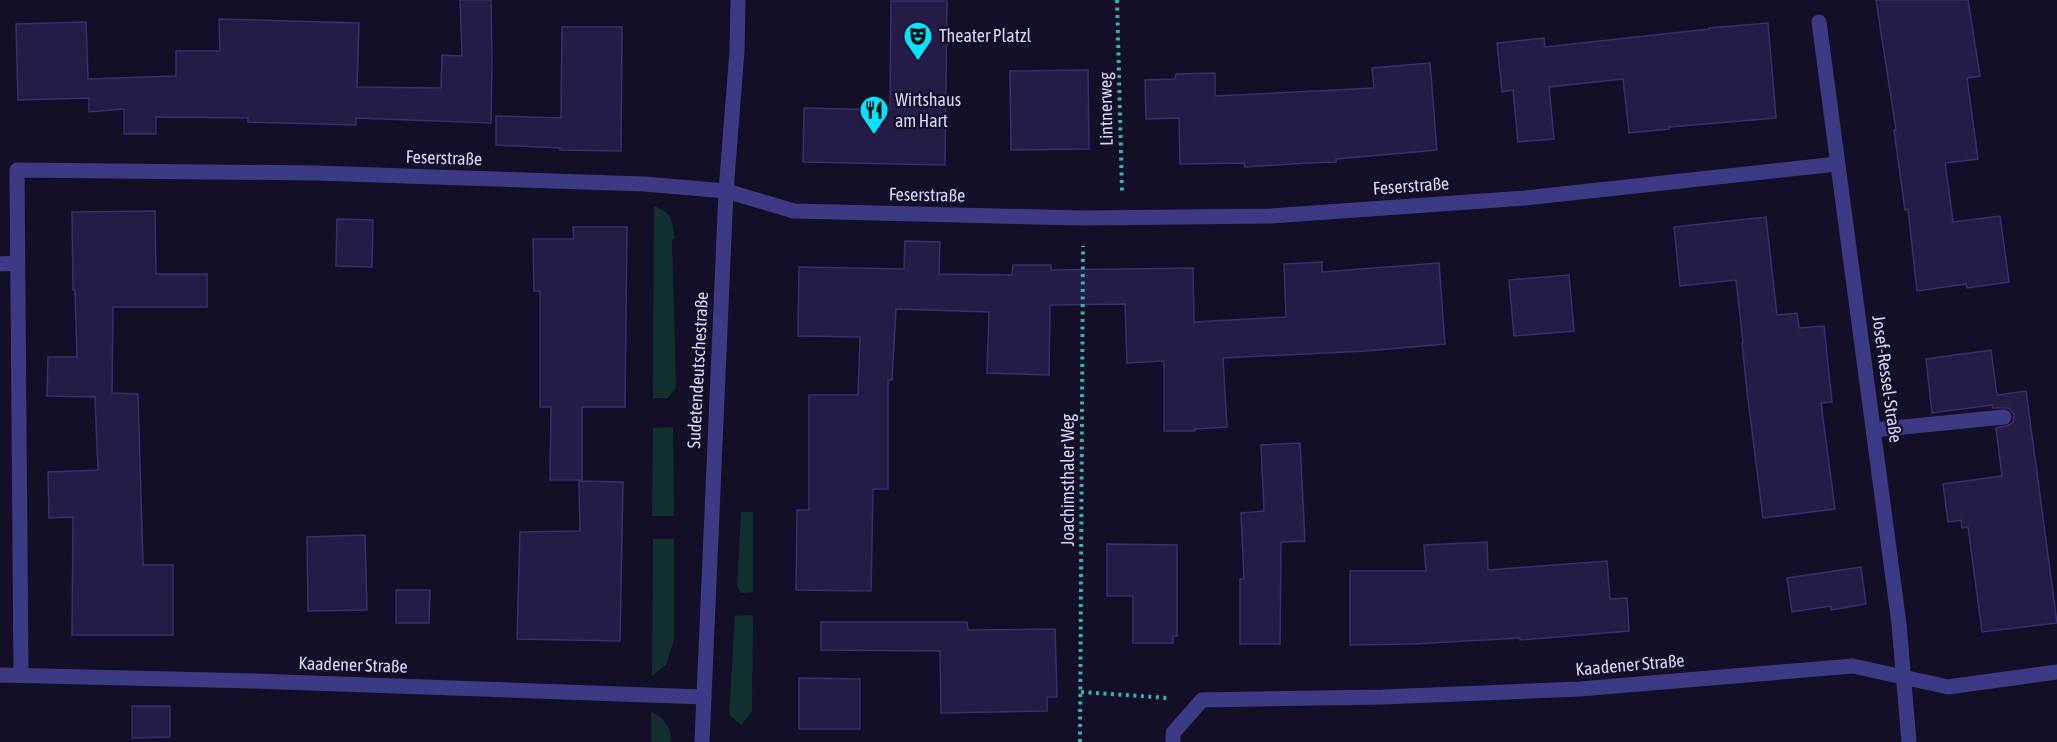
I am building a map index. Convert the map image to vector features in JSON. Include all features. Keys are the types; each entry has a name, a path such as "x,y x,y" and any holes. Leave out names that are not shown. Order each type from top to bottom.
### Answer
{"street":[{"name":"Sudetendeutschestraße","path":"702,742 726,191 737,51 738,0"},
{"name":"Josef-Ressel-Straße","path":"1819,22 1874,430 1904,676 1909,742"},
{"name":"Feserstraße","path":"17,263 17,170 317,173 644,184 726,191 794,211 1122,218 1271,216 1525,198 1837,164"},
{"path":"0,264 17,263 21,675"},
{"path":"1874,430 2004,417"},
{"name":"Kaadener Straße","path":"1202,700 1382,697 1580,689 1853,666 1948,687 2057,672"},
{"name":"Kaadener Straße","path":"0,675 266,681 704,697"},
{"path":"1173,742 1173,733 1202,700"}],"path":[{"name":"Lintnerweg","path":"1117,0 1122,218"},
{"name":"Joachimsthaler Weg","path":"1080,742 1083,218"},
{"path":"1081,692 1202,700"}],"green space":[{"path":"654,206 668,214 675,238 672,240 676,387 668,398 653,398"},
{"path":"673,427 674,516 652,516 653,428"},
{"path":"741,512 753,512 753,592 741,593 737,586"},
{"path":"653,539 674,539 674,640 666,665 652,676"},
{"path":"753,615 752,712 741,725 729,714 735,616"},
{"path":"651,712 666,724 671,742 651,742"}],"building":[{"path":"460,0 491,0 491,123 356,118 356,125 248,122 248,118 156,117 156,134 124,134 124,109 89,112 89,98 18,100 16,24 86,22 88,79 176,76 176,51 220,51 219,19 359,23 357,87 441,88 442,55 462,56"},
{"path":"1876,0 1968,0 1980,76 1967,78 1978,159 1945,163 1953,222 2000,216 2009,282 1967,288 1966,284 1917,291 1908,209 1905,210 1894,130 1896,130"},
{"path":"891,1 947,1 945,165 803,162 804,108 890,110"},
{"path":"1768,23 1776,118 1669,127 1669,129 1629,133 1623,79 1549,87 1554,139 1518,142 1513,90 1502,92 1497,43 1544,38 1545,47"},
{"path":"562,27 622,27 621,151 560,150 560,148 496,145 496,116 561,118"},
{"path":"1430,63 1437,150 1336,159 1336,162 1245,167 1244,163 1180,164 1179,118 1146,119 1145,80 1175,79 1176,74 1215,73 1215,96 1374,88 1372,68"},
{"path":"1088,70 1089,149 1011,150 1010,71"},
{"path":"155,211 156,274 207,274 207,307 113,307 112,393 138,394 143,565 173,565 173,635 72,635 73,517 49,518 48,472 98,470 95,397 47,396 48,357 77,357 72,212"},
{"path":"1766,217 1777,315 1797,313 1799,328 1824,326 1832,402 1821,403 1835,509 1763,518 1736,280 1680,286 1674,227"},
{"path":"337,219 373,220 372,267 336,266"},
{"path":"573,227 627,227 625,407 582,407 582,480 550,480 551,407 540,407 540,291 534,291 533,239 574,239"},
{"path":"905,241 940,242 939,274 1012,275 1013,265 1051,265 1051,270 1193,268 1194,322 1286,317 1284,264 1322,262 1322,272 1439,263 1445,344 1366,351 1223,358 1227,427 1195,429 1195,431 1164,431 1164,361 1127,363 1125,304 1050,305 1049,375 987,373 989,312 896,309 892,380 888,380 888,489 873,489 871,591 796,590 797,510 809,510 809,395 858,395 860,337 798,336 799,267 904,269"},
{"path":"1569,275 1574,331 1514,336 1509,280"},
{"path":"1991,350 1997,395 2026,391 2057,623 1982,632 1968,527 1962,528 1961,520 1948,522 1943,484 2002,476 1996,428 2009,425 2013,422 2014,415 2009,408 1993,408 1992,405 1932,413 1926,359"},
{"path":"1300,443 1305,541 1281,542 1280,644 1240,644 1240,579 1244,579 1241,513 1264,511 1261,445"},
{"path":"579,481 623,482 620,641 517,639 520,532 580,531"},
{"path":"365,535 367,610 308,611 307,537"},
{"path":"1487,542 1488,570 1607,561 1610,599 1627,598 1629,631 1520,640 1520,638 1350,645 1350,571 1426,571 1424,545"},
{"path":"1107,544 1177,545 1177,636 1173,636 1173,643 1133,643 1133,596 1107,596"},
{"path":"1861,567 1866,604 1831,610 1831,606 1792,612 1787,578"},
{"path":"396,590 430,590 429,623 396,623"},
{"path":"821,622 967,622 968,630 1055,629 1057,697 1047,697 1047,711 941,713 940,651 821,650"},
{"path":"799,678 860,679 860,729 799,729"},
{"path":"132,706 170,706 170,737 132,738"}],"place":[{"name":"Theater Platzl","path":"918,62"},
{"name":"Wirtshaus am Hart","path":"874,136"}]}
